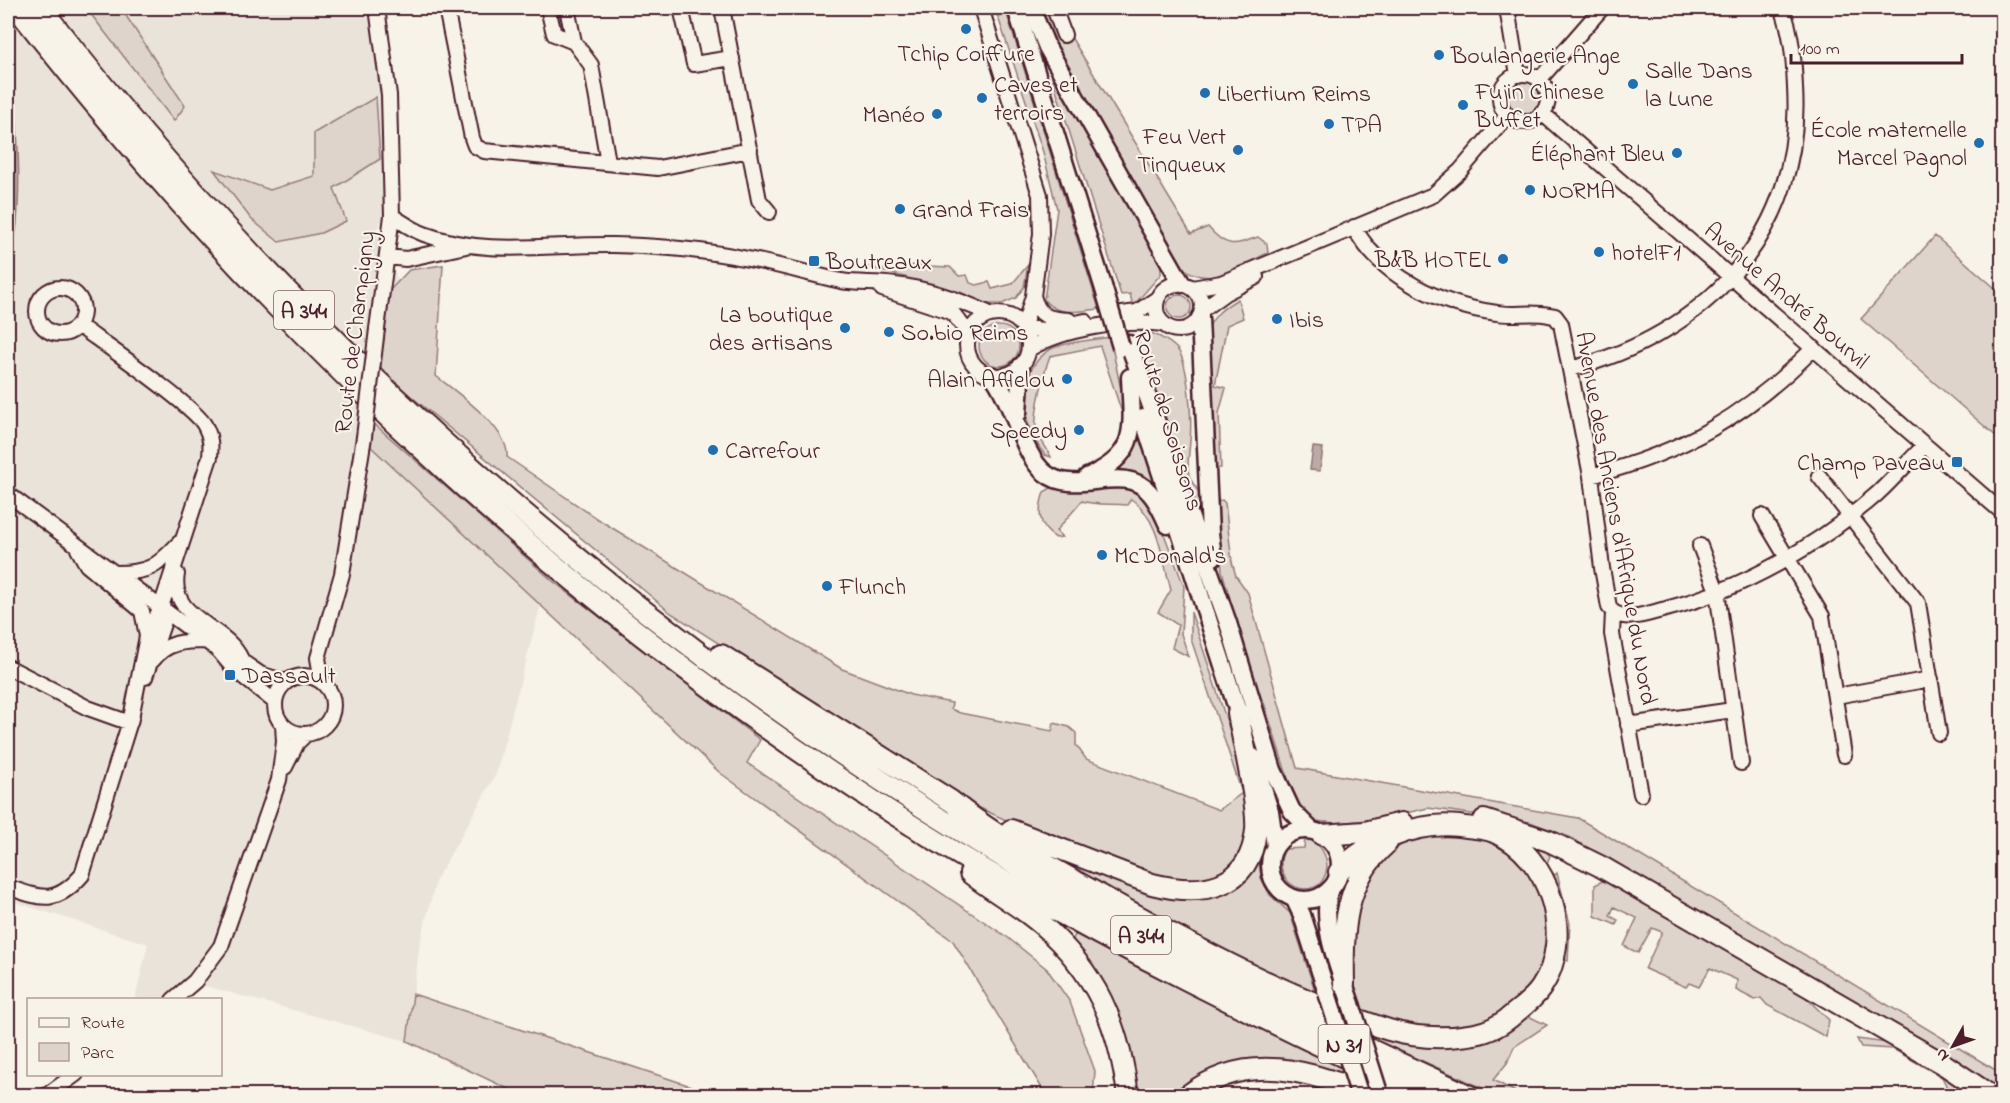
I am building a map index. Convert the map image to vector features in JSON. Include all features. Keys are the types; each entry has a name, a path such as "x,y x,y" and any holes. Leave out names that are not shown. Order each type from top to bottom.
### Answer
{"highway":[{"name":"A 344","path":"17,8 122,138 206,235 288,321 402,431 523,538 643,636 776,734 952,850 1058,912 1186,980 1427,1095"},
{"name":"A 344","path":"41,8 131,119 301,307 412,414 601,578 742,687 827,747 937,818 1074,899 1192,962 1470,1095"},
{"path":"601,578 652,607 739,668 951,801 974,819 1088,889 1206,953 1290,993 1390,1030 1438,1037 1477,1034 1501,1024 1541,989 1553,963 1558,935 1555,912 1546,885 1527,855 1494,831 1448,825 1419,829 1358,853 1339,872"},
{"path":"951,801 1017,833 1152,884 1177,890 1198,891 1215,887 1237,873 1247,860 1256,828 1238,713"},
{"path":"1317,833 1365,832 1415,819 1451,814 1497,822 1549,841 1600,866 1688,916 1944,1065 1991,1095"},
{"path":"1336,989 1345,924 1356,882 1375,854 1394,838"},
{"path":"952,850 970,874 1040,923 1088,975 1104,1000 1113,1026 1128,1095"},
{"path":"1187,1095 1207,1080 1242,1069 1284,1068 1374,1095"}],"main road":[{"name":"Route de Soissons","path":"1016,8 1107,285"},
{"name":"Route de Soissons","path":"1023,8 1125,346 1228,623 1282,794 1299,820 1317,833"},
{"path":"1031,8 1047,47 1187,286"},
{"path":"1201,314 1210,533 1228,623"},
{"name":"Route de Soissons","path":"1125,346 1130,377 1190,570 1270,811 1275,846"},
{"path":"1019,423 1017,390 1021,366"},
{"path":"993,376 1019,423 1032,457 1044,473 1074,484 1116,478 1148,490 1158,505 1190,570"},
{"path":"1054,478 1087,477 1108,467 1125,452 1132,428 1130,377"},
{"path":"1291,833 1317,833 1336,851 1339,872 1329,890 1319,897 1306,900 1294,898 1279,888 1271,872 1272,854 1275,846 1291,833"},
{"name":"N 31","path":"1329,890 1328,926 1336,989 1360,1095"},
{"name":"N 31","path":"1294,898 1336,989 1351,1004 1380,1095"}],"street":[{"name":"Route de Champigny","path":"305,675 318,658 342,574 364,437 388,257 392,216 389,95 377,8"},
{"path":"446,8 475,146 484,152 658,168 750,150"},
{"path":"548,8 554,34 574,42"},
{"path":"567,8 574,42 591,65 608,162"},
{"path":"681,8 694,64 732,58"},
{"path":"722,8 759,200 769,212"},
{"path":"981,8 1040,195 1041,234 1034,293 1024,327 1029,349 1021,366 1011,373 993,376 976,367 971,360 967,343 969,334 977,322 1018,306 1034,293"},
{"path":"1054,8 1064,35"},
{"path":"1507,8 1518,75"},
{"path":"1539,80 1602,8"},
{"path":"1570,369 1616,355 1660,336 1699,308 1732,277 1756,242 1772,212 1786,173 1794,140 1794,64 1782,8"},
{"path":"1526,74 1539,80 1547,96 1542,113 1526,122 1508,116 1500,97 1502,87 1509,79 1518,75 1526,74"},
{"name":"Avenue André Bourvil","path":"1542,113 2002,512"},
{"path":"872,285 892,284 920,289 997,314 1011,316 1024,327 1043,330 1137,312 1158,298 1168,287 1221,283 1433,195 1460,171 1508,116"},
{"path":"392,216 423,233 468,246 520,249 613,245 714,254 872,285 952,312 969,334"},
{"path":"1158,298 1157,312 1164,324 1172,329 1188,329 1225,292 1354,227"},
{"name":"Avenue des Anciens d'Afrique du Nord","path":"1354,227 1364,246 1388,267 1444,301 1500,314 1542,313 1558,320 1563,330 1591,476 1602,568 1608,600 1613,612 1612,634 1641,794"},
{"path":"388,257 406,259 468,246"},
{"path":"1187,286 1198,293 1201,314"},
{"path":"1034,293 1040,313 1045,317 1090,320"},
{"path":"1029,349 1045,341 1092,328 1129,322 1164,324"},
{"path":"78,325 183,404 204,423 211,441 210,457 162,607 147,636 130,723"},
{"path":"1591,476 1659,456 1713,430 1769,391 1814,348"},
{"path":"1613,612 1621,617 1641,615 1717,591 1788,558 1850,516 1890,482 1925,445"},
{"path":"1819,476 1918,603 1939,733"},
{"path":"8,494 218,650 235,670 275,702"},
{"path":"1762,516 1822,616 1844,755"},
{"path":"115,573 134,573 160,564 182,539"},
{"path":"182,539 176,585 181,605 236,647 241,659"},
{"path":"76,544 87,565 142,611 147,636"},
{"path":"1700,546 1717,591 1741,763"},
{"path":"8,887 39,898 56,897 70,888 82,875 164,621 162,607"},
{"path":"150,664 158,653 175,643 206,641"},
{"path":"218,650 241,659 261,674 286,682"},
{"name":"Route de Champigny","path":"318,658 322,681"},
{"path":"8,667 88,708 130,723"},
{"path":"174,998 195,981 221,946 279,780 297,743 306,734 325,726 332,713 333,699 322,681 305,675 286,682 277,694 275,702 278,718 283,725 293,732 306,734"},
{"path":"1836,696 1930,679"},
{"name":"Avenue des Anciens d'Afrique du Nord","path":"1629,725 1733,710"},
{"path":"279,780 285,741 283,725"},
{"path":"46,1095 73,1076"}],"shaded area":[{"path":"8,8 376,8 401,188 375,232 398,280 394,382 541,604 496,774 436,880 420,943 407,1041 205,986 187,998 135,998 148,944 8,900"},
{"path":"8,66 15,107 18,196 17,224 8,263"},
{"path":"1313,447 1323,448 1320,471 1310,470"}],"green space":[{"path":"86,8 121,8 185,106 174,121"},
{"path":"995,8 1005,8 1099,309 1062,311 1044,300 1057,209 1043,152"},
{"path":"1038,8 1047,8 1056,35 1071,37 1191,234 1208,227 1220,239 1230,243 1258,237 1267,244 1268,253 1234,270 1211,277 1190,272 1179,264 1053,41"},
{"path":"1043,48 1161,259 1161,274 1133,306 1130,294 1121,295"},
{"path":"1525,81 1537,86 1542,98 1537,110 1525,115 1513,110 1508,98 1513,86"},
{"path":"376,97 380,159 334,188 346,221 321,233 279,242 251,219 214,170 270,190 314,176 314,133"},
{"path":"1935,236 2002,294 2002,433 1998,438 1861,319"},
{"path":"443,265 436,376 491,423 506,446 507,457 596,518 842,669 911,695 952,703 951,709 960,713 1052,731 1054,723 1069,727 1076,733 1076,745 1086,759 1219,810 1242,793 1191,639 1191,612 1245,777 1247,820 1244,844 1236,860 1224,873 1188,884 1160,879 1036,834 965,801 671,613 394,382 380,367 390,290 409,270"},
{"path":"903,265 950,267 959,276 967,275 970,283 977,285 989,282 992,289 1012,284 1028,265 1024,287 1016,298 1002,304 984,304 960,292 867,267 888,270"},
{"path":"1179,295 1187,299 1191,307 1187,315 1179,319 1171,315 1167,307 1171,299"},
{"path":"1238,299 1243,318 1227,325 1215,385 1226,388 1219,413 1221,468 1216,469 1205,337 1210,324 1217,315"},
{"path":"999,326 1013,332 1019,346 1013,360 999,366 985,360 979,346 985,332"},
{"path":"1140,329 1169,342 1181,356 1189,392 1188,471 1192,482 1203,496 1203,525 1199,526 1145,357 1148,355"},
{"path":"1110,337 1128,423 1119,445 1125,422 1100,346 1050,356 1040,391 1036,421 1039,435 1051,457 1045,455 1030,429 1026,414 1024,399 1031,371 1039,359 1051,349 1071,343"},
{"path":"372,422 554,582 760,740 747,763 1007,937 1047,969 1070,1002 1095,1071 1093,1095 1046,1095 953,941 719,772 369,445"},
{"path":"1140,425 1161,491 1148,482 1123,475 1120,465"},
{"path":"1115,485 1137,490 1154,508 1184,586 1181,634 1189,657 1172,648 1178,625 1158,612 1171,590 1154,528 1140,507 1131,499 1127,505 1082,501 1056,531 1062,537 1056,538 1045,529 1042,523 1040,512 1044,492 1054,486 1076,490"},
{"path":"1222,500 1225,503 1232,562 1236,576 1248,593 1297,768 1578,818 2002,1074 2002,1095 1982,1078 1569,837 1530,822 1428,808 1379,819 1336,823 1315,821 1297,807 1264,703 1259,699 1222,571 1216,503"},
{"path":"1504,830 1537,841 1550,856 1547,863 1553,876 1557,873 1570,924 1568,961 1563,959 1565,933"},
{"path":"1449,832 1491,839 1524,861 1546,902 1549,947 1537,984 1493,1019 1475,1026 1407,1026 1364,1014 1354,983 1351,964 1351,940 1362,894 1372,874 1403,844 1424,836"},
{"path":"1305,837 1314,839 1318,844 1325,855 1327,866 1320,884 1302,889 1288,882 1281,867 1285,849 1304,848"},
{"path":"1264,838 1259,858 1261,878 1270,895 1290,913 1316,994 1262,972 1061,862 1064,859 1120,882 1165,896 1187,899 1205,898 1225,885"},
{"path":"1606,879 1790,982 1829,1020 1826,1037 1767,1005 1761,998 1755,1000 1736,990 1737,980 1710,968 1699,987 1689,983 1686,987 1645,969 1662,932 1652,928 1638,953 1624,946 1637,918 1614,907 1610,916 1618,920 1616,925 1595,916 1595,885"},
{"path":"1075,934 1340,1066 1344,1078 1287,1064 1180,1095 1134,1095 1124,1036 1111,997 1072,942"},
{"path":"413,994 718,1095 521,1095 407,1041"},
{"path":"1526,1015 1547,1025 1514,1047 1507,1063 1493,1080 1523,1096 1498,1095 1371,1038 1368,1029 1420,1040"},
{"path":"1857,1039 1895,1044 1981,1095 1955,1095 1949,1092 1942,1077 1893,1049 1861,1047"}],"place":[{"name":"Tchip Coiffure","path":"966,29"},
{"name":"Boulangerie Ange","path":"1439,55"},
{"name":"Salle Dans la Lune","path":"1633,84"},
{"name":"Libertium Reims","path":"1205,93"},
{"name":"Caves et terroirs","path":"982,98"},
{"name":"Fujin Chinese Buffet","path":"1463,105"},
{"name":"Manéo","path":"937,114"},
{"name":"TPA","path":"1329,124"},
{"name":"École maternelle Marcel Pagnol","path":"1979,143"},
{"name":"Feu Vert Tinqueux","path":"1238,150"},
{"name":"Éléphant Bleu","path":"1677,153"},
{"name":"NORMA","path":"1530,190"},
{"name":"Grand Frais","path":"900,209"},
{"name":"hotelF1","path":"1599,252"},
{"name":"B&B HOTEL","path":"1503,259"},
{"name":"Boutreaux","path":"814,261"},
{"name":"Ibis","path":"1277,319"},
{"name":"La boutique des artisans","path":"845,328"},
{"name":"So.bio Reims","path":"889,332"},
{"name":"Alain Afflelou","path":"1067,379"},
{"name":"Speedy","path":"1079,430"},
{"name":"Carrefour","path":"713,450"},
{"name":"Champ Paveau","path":"1957,462"},
{"name":"McDonald's","path":"1102,555"},
{"name":"Flunch","path":"827,586"},
{"name":"Dassault","path":"230,675"}]}
